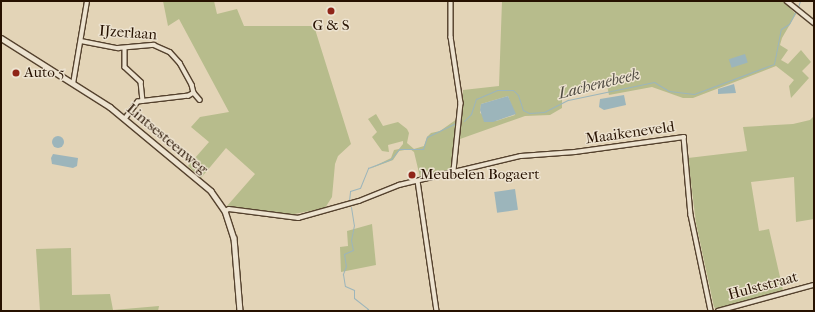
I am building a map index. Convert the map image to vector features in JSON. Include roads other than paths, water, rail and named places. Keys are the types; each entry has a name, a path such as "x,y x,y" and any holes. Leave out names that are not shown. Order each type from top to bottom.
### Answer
{"street":[{"path":"73,84 87,1"},
{"path":"451,1 451,37 461,102 454,172"},
{"path":"787,1 814,23"},
{"name":"Lintsesteenweg","path":"1,38 126,118 211,191 224,211 236,249 240,311"},
{"name":"IJzerlaan","path":"81,41 124,48 150,44 170,52 180,63 192,85 194,94 200,100"},
{"path":"124,48 125,67 140,82 143,101"},
{"path":"126,118 138,102 190,96 194,94"},
{"name":"Maaikeneveld","path":"224,211 229,209 298,218 354,203 390,188 521,156 576,152 684,137 691,215 711,311"},
{"path":"418,181 437,311"},
{"name":"Hulststraat","path":"718,311 814,285"}],"water":[{"path":"745,54 748,63 732,68 729,59"},
{"path":"734,84 736,93 718,94 718,89"},
{"path":"624,95 626,105 604,110 599,107 600,99"},
{"path":"508,96 516,114 493,122 484,122 480,110 481,104"},
{"path":"56,136 60,136 64,142 60,148 56,148 52,144 52,140"},
{"path":"53,154 78,158 77,166 73,168 52,164 51,158"},
{"path":"515,189 518,210 497,213 494,192"}],"waterway":[{"name":"Lachenebeek","path":"798,7 800,1"},
{"name":"Lachenebeek","path":"464,121 471,114 476,99 497,90 513,90 518,95 523,110 529,113 544,112 568,100 654,82 669,91 694,94 774,64 781,29 789,24 796,11"},
{"name":"Lachenebeek","path":"349,201 350,191 360,188 368,168 391,159 399,149 423,149 427,137 456,123"},
{"name":"Lachenebeek","path":"351,207 354,225 351,240 353,250 344,254 346,266 343,274 345,286 354,290 354,298 368,309 365,311"}],"place":[{"name":"G & S","path":"331,11"},
{"name":"Auto 5","path":"16,73"},
{"name":"Meubelen Bogaert","path":"412,175"}]}
